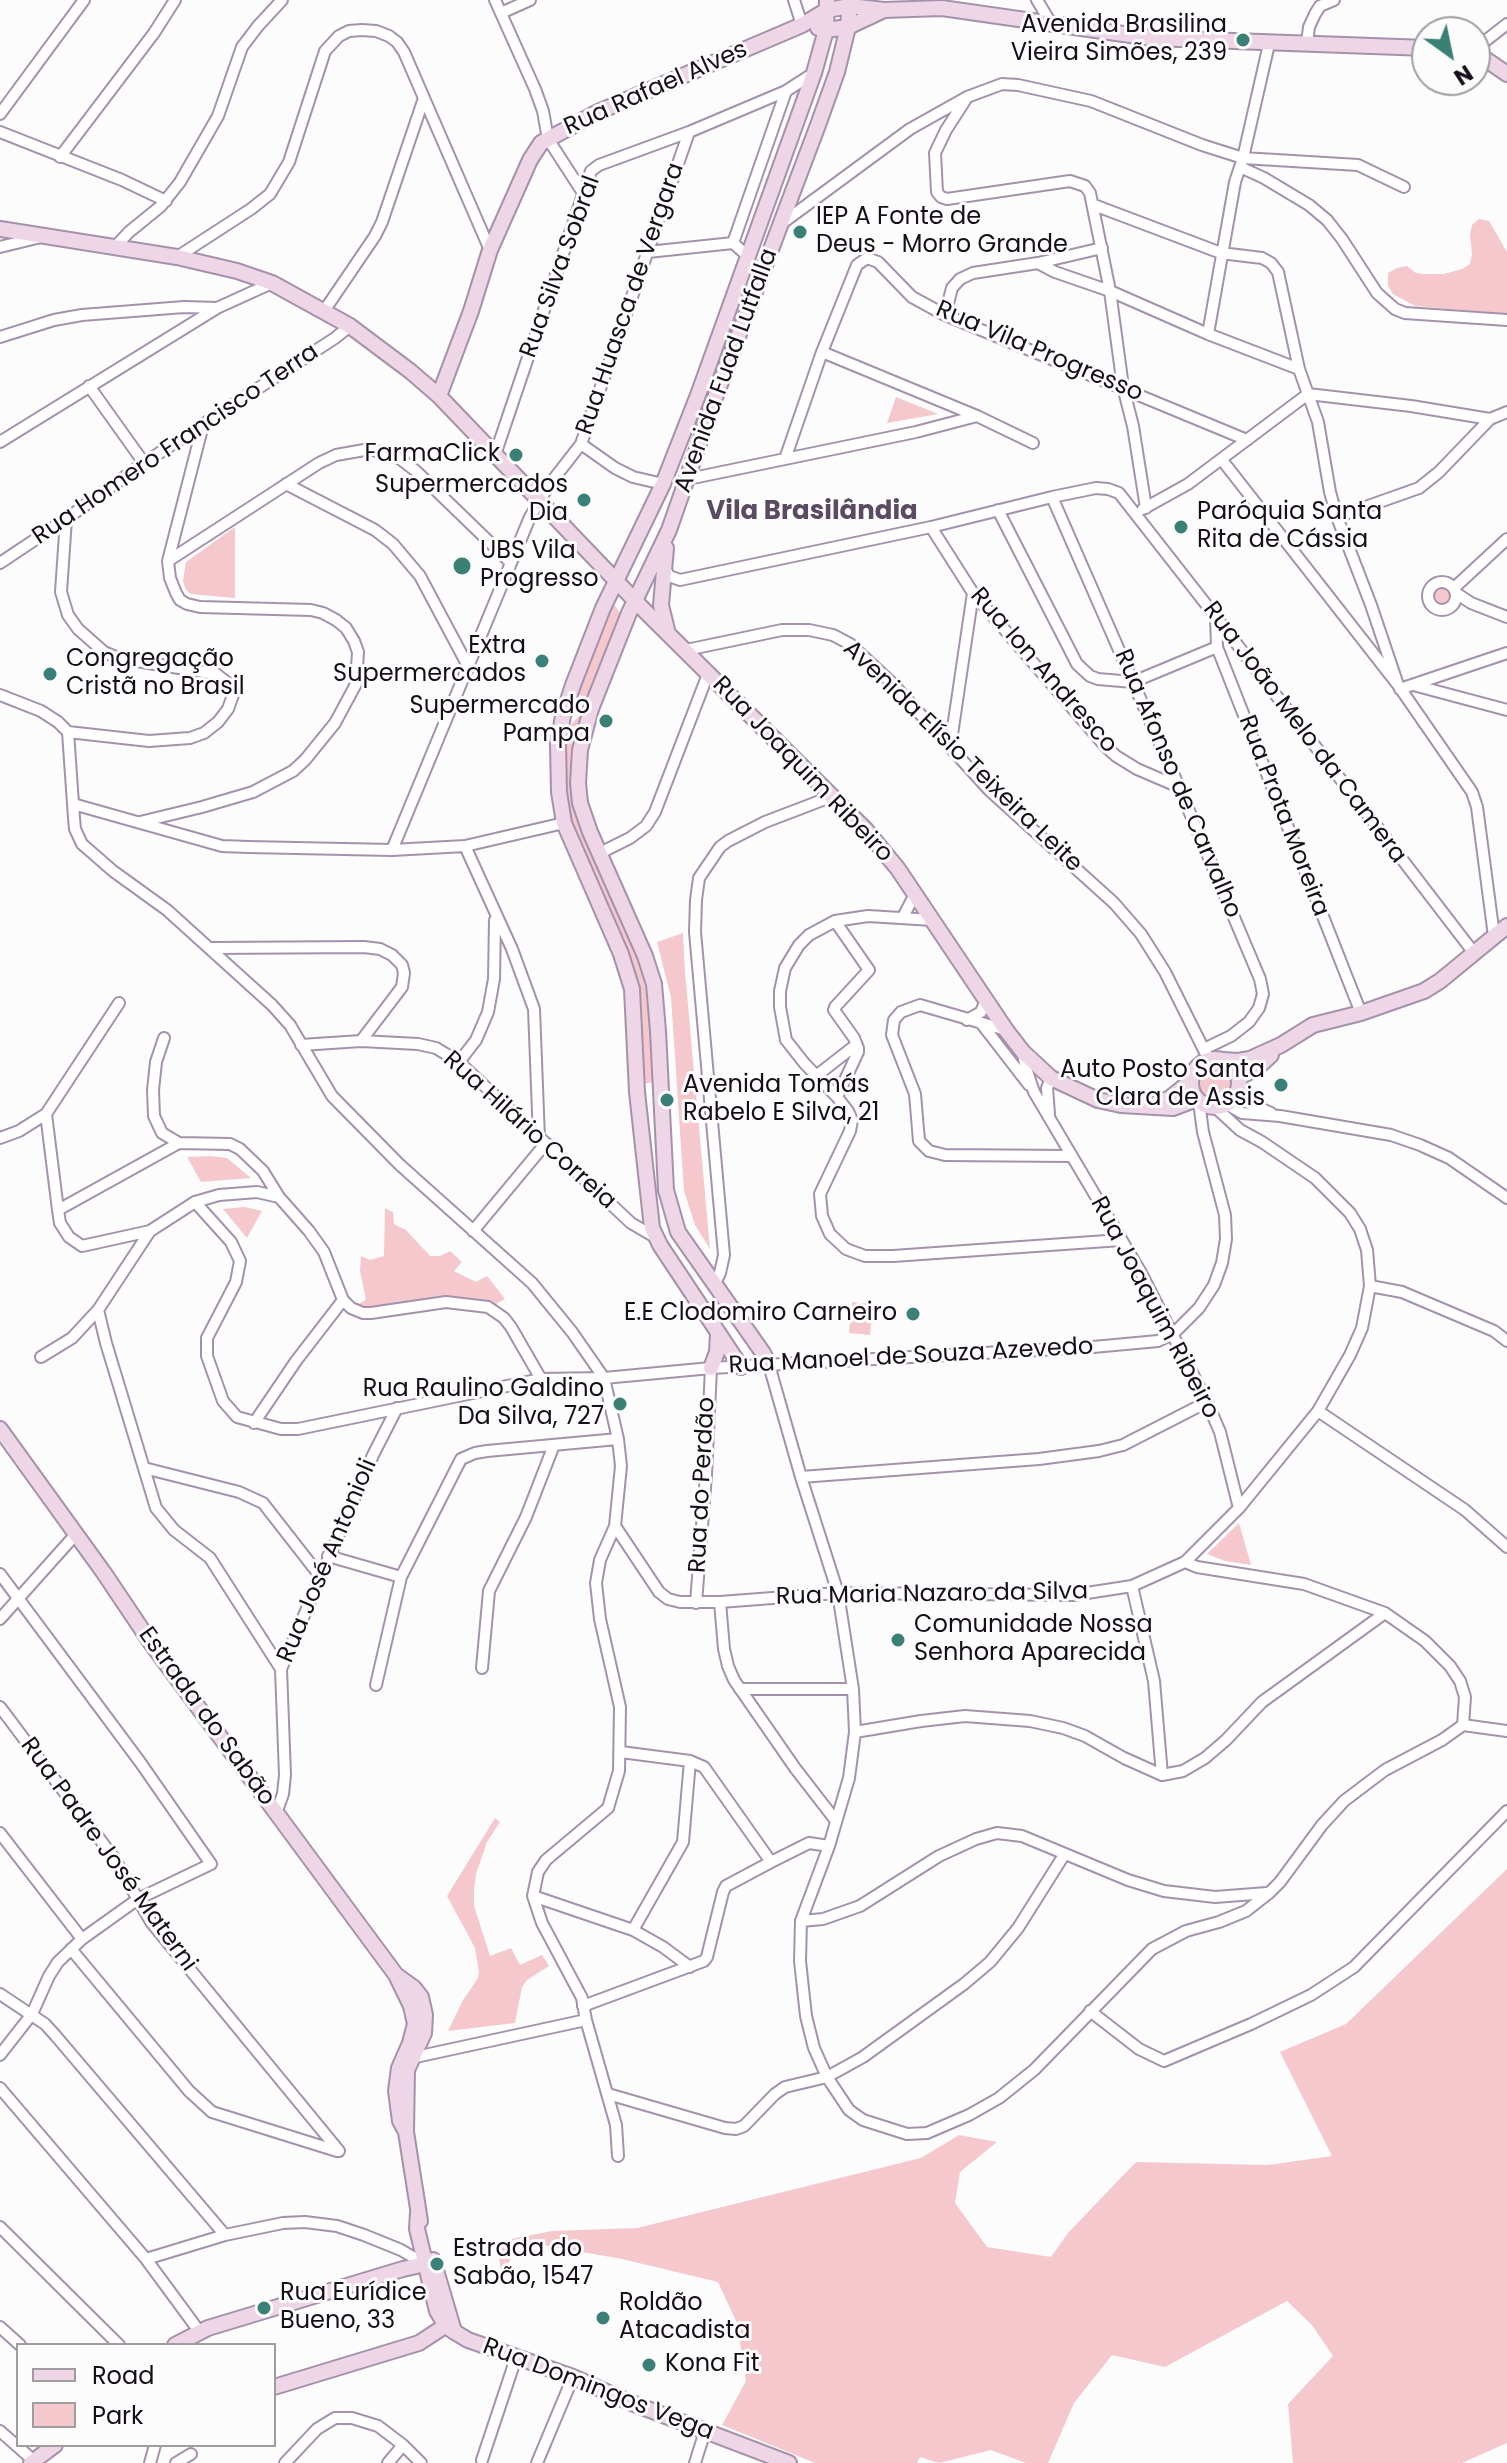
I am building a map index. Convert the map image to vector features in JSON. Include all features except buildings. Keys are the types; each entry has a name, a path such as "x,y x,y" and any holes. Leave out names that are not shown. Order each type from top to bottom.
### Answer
{"street":[{"path":"0,114 84,0"},
{"path":"60,157 154,33 175,0"},
{"path":"115,247 166,201 194,160 218,116 242,47 282,0"},
{"path":"495,0 535,89 548,139 583,193"},
{"path":"501,13 530,0"},
{"path":"794,0 802,25 826,30 848,27 884,10"},
{"path":"1037,0 1052,25"},
{"path":"1307,43 1309,27 1320,6 1334,0"},
{"path":"827,5 850,3 884,10 964,5 1052,25 1151,38 1411,47"},
{"name":"Avenida Fuad Lutfalla","path":"769,1365 678,1232 666,1190 654,984 580,803 578,783 580,750 591,709 688,479 837,72 848,27 850,3"},
{"name":"Rua Rafael Alves","path":"439,396 490,250 530,160 541,143 598,112 802,25 827,5"},
{"name":"Avenida Fuad Lutfalla","path":"655,1237 649,1217 637,1092 632,989 621,954 564,823 559,792 558,744 569,699 603,608 663,484 749,257 814,73 826,30 827,5"},
{"path":"177,257 251,209 275,187 289,162 320,65 331,42 349,31 362,30 389,36 404,52 490,250"},
{"path":"1208,334 1235,182 1269,44"},
{"name":"Rua Silva Sobral","path":"495,455 594,168 786,91 814,73"},
{"path":"781,224 910,129 967,97 1002,84 1033,88 1091,101 1241,162 1327,220 1377,293 1395,309 1405,313 1507,320"},
{"name":"Avenida Fuad Lutfalla","path":"749,257 733,243 786,91"},
{"path":"967,97 935,153 937,192 941,197 947,199 1070,181 1085,186 1094,205 1123,387 1133,426 1141,510"},
{"path":"324,311 382,222 424,98"},
{"name":"Rua Huasca de Vergara","path":"392,850 510,562 539,500 581,444 689,132"},
{"path":"1,137 122,180 166,201"},
{"path":"1241,162 1358,165 1404,187"},
{"path":"1094,205 1221,253 1262,258 1278,272 1299,369 1318,422 1337,517 1399,687"},
{"path":"0,229 177,257 237,271 272,283 350,326 439,396 668,635 686,650"},
{"path":"0,247 46,236"},
{"path":"648,252 733,243"},
{"path":"945,315 952,288 960,279 973,273 1038,263 1102,248"},
{"name":"Rua Vila Progresso","path":"785,459 822,352 857,265 867,258 878,262 912,297 945,315 1247,440"},
{"path":"1038,263 1299,369"},
{"path":"0,442 217,308 272,283"},
{"path":"0,337 54,320 82,315 184,307 217,308"},
{"name":"Rua Homero Francisco Terra","path":"0,563 350,326"},
{"path":"822,352 977,416 1033,443"},
{"path":"89,386 144,463"},
{"path":"1141,510 1188,484 1308,394 1490,419"},
{"path":"1337,517 1419,488 1439,472 1490,419 1507,412"},
{"path":"691,415 706,426"},
{"path":"688,479 916,432 977,416"},
{"path":"140,822 253,792 293,771 335,723 352,695 358,668 358,652 346,628 336,620 311,610 200,607 180,600 170,578 168,561 203,425"},
{"path":"581,444 633,477 663,484"},
{"path":"168,561 286,484 336,455 357,449 384,451 399,458 510,562"},
{"path":"1222,460 1399,687 1472,792 1477,807 1494,936"},
{"path":"286,484 375,530 393,544 420,576 469,668"},
{"path":"664,565 669,576 680,580 931,527 1096,488 1119,493 1141,510"},
{"name":"Rua Afonso de Carvalho","path":"1052,497 1260,979 1263,994 1259,1008 1249,1022 1212,1056"},
{"path":"998,510 1077,664 1090,676 1133,682 1217,647"},
{"name":"Rua João Melo da Camera","path":"1141,510 1216,617 1474,953"},
{"path":"0,695 41,711 68,732 149,741 190,738 204,733 228,709 233,695 228,683 216,674 118,658 104,652 78,629 68,615 61,584 66,519"},
{"name":"Rua Ion Andresco","path":"931,527 973,593 1116,756 1179,787"},
{"path":"668,635 661,605 669,530"},
{"path":"1507,539 1455,591 1471,603 1507,617"},
{"path":"950,748 973,593"},
{"name":"Rua Prota Moreira","path":"1216,617 1217,647 1361,1013"},
{"name":"Avenida Elísio Teixeira Leite","path":"686,650 782,630 809,630 833,635 850,644 893,684 989,790 1114,903 1141,934 1212,1056"},
{"name":"Rua Joaquim Ribeiro","path":"686,650 866,830 915,894 1006,1030 1023,1052 1051,1078 1047,1088 1049,1116"},
{"path":"1399,687 1415,685 1507,653"},
{"path":"600,853 614,848 646,826 660,804 708,674"},
{"path":"1415,685 1507,710"},
{"path":"569,699 591,709"},
{"path":"68,732 75,829 82,844 167,910 272,1005 290,1025 332,1096 354,1121 532,1283 604,1378 621,1466 615,1526 600,1560 596,1583 600,1619 620,1707 619,1771 608,1808 546,1860 538,1872 533,1896 536,1911 579,1991 616,2125 618,2156"},
{"path":"715,1283 724,1255 695,932 699,878 720,847 728,841 765,822 833,796"},
{"path":"73,804 222,846 392,850 465,846 564,823"},
{"path":"465,846 512,949 534,1009 542,1140 473,1231"},
{"path":"903,917 915,894"},
{"path":"459,1062 476,1040 488,1012 494,979 495,914"},
{"path":"933,920 868,916 835,921 816,930 799,945 785,968 780,991 786,1040 848,1111 852,1125 820,1194 822,1216 830,1234 846,1249 865,1256 1121,1240"},
{"path":"835,921 869,970 834,1010 858,1048 837,1097"},
{"path":"1173,1334 1199,1308 1214,1285 1226,1239 1225,1215 1203,1132 1198,1100 1193,1094 1191,1081 1196,1068 1212,1056 1238,1061 1250,1059 1281,1045 1313,1025 1361,1013 1424,991 1507,926"},
{"path":"210,948 364,947 380,949 392,955 402,965 402,987 361,1041"},
{"path":"967,1020 981,1012 986,1000"},
{"path":"0,1138 19,1131 46,1114 119,1003"},
{"path":"1006,1030 920,1005 901,1012 891,1028 897,1053 914,1087 918,1138 923,1147 936,1154 1069,1156"},
{"path":"981,1023 1034,1092"},
{"path":"164,1038 156,1062 153,1090 154,1116 162,1133 179,1143 230,1144 240,1149 263,1171 279,1197 324,1252 343,1300 351,1308 363,1313 377,1313 446,1302 488,1307 511,1327 541,1379"},
{"name":"Rua Hilário Correia","path":"301,1045 361,1041 436,1048 459,1062 631,1223 655,1237"},
{"path":"1221,1106 1241,1091 1259,1066 1281,1045"},
{"path":"816,1076 852,1048 858,1048"},
{"name":"Rua Joaquim Ribeiro","path":"1023,1052 1034,1092 1121,1240 1207,1402 1220,1432 1239,1508"},
{"path":"1212,1056 1233,1067 1262,1142"},
{"path":"1051,1078 1098,1100 1121,1105 1173,1108 1198,1100 1242,1113 1280,1116 1391,1135 1449,1158 1507,1198"},
{"path":"1145,1106 1170,1098 1191,1081"},
{"path":"637,1092 661,1091"},
{"path":"1241,1091 1280,1116"},
{"name":"Rua Maria Nazaro da Silva","path":"615,1526 659,1592 672,1601 696,1603 838,1593 1074,1595 1132,1586 1185,1562 1239,1508 1318,1411 1362,1328 1370,1286 1367,1250 1360,1229 1350,1213 1315,1178 1240,1130 1221,1106"},
{"path":"46,1114 58,1210 65,1233 82,1246 150,1231 195,1202 219,1195 257,1192 279,1197"},
{"path":"58,1210 179,1143"},
{"path":"195,1202 231,1242 239,1256 236,1282 209,1331 207,1356 223,1401 237,1417 254,1423 343,1300"},
{"path":"41,1357 72,1338 98,1310 150,1231"},
{"path":"655,1237 741,1367"},
{"path":"1370,1286 1402,1292 1494,1331 1507,1341"},
{"path":"98,1310 156,1508 174,1530 210,1558 281,1669"},
{"path":"711,1368 717,1352 718,1334"},
{"name":"Rua Manoel de Souza Azevedo","path":"254,1423 298,1429 541,1379 604,1378 711,1368 1145,1343 1173,1334"},
{"path":"769,1365 838,1593 853,1689 855,1732 849,1778 829,1846 801,1921 800,1961 806,2016 814,2048 827,2077 849,2110 863,2120 907,2134 927,2133 969,2115 1018,2085 1152,1949 1186,1931 1246,1911 1269,1893 1344,1801 1397,1763 1442,1740 1463,1725 1507,1731"},
{"name":"Rua do Perdão","path":"696,1603 711,1368"},
{"path":"801,1477 1039,1459 1099,1451 1123,1445 1207,1402"},
{"name":"Rua José Antonioli","path":"276,1813 283,1794 285,1775 281,1669 328,1556 397,1408"},
{"path":"1318,1411 1465,1510 1507,1547"},
{"name":"Estrada do Sabão","path":"0,1429 153,1646 276,1813 396,1975 414,1988 425,2006 424,2033 408,2059 406,2132 418,2212 440,2281 450,2326"},
{"path":"376,1685 401,1577 463,1458 487,1451 618,1439"},
{"name":"Estrada do Sabão","path":"0,1440 19,1457"},
{"path":"482,1668 489,1591 526,1517 554,1445"},
{"path":"144,1468 239,1492 263,1503 320,1576"},
{"path":"0,1619 76,1534"},
{"path":"328,1556 401,1577"},
{"path":"1185,1562 1197,1567 1304,1584 1385,1613 1425,1641 1450,1666 1460,1681 1465,1697 1463,1725"},
{"path":"0,1574 140,1762 211,1864 138,1899 82,1939 58,1962 32,2014 0,2055"},
{"path":"1132,1586 1154,1681 1162,1775"},
{"path":"720,1602 726,1658 740,1689 836,1821"},
{"path":"855,1732 965,1716 1030,1721 1085,1736 1162,1775 1183,1771 1226,1740 1262,1702 1385,1613"},
{"path":"740,1689 853,1689"},
{"name":"Rua Padre José Materni","path":"0,1707 114,1858 151,1922 339,2151 212,2112 189,2091 71,1949"},
{"path":"621,1752 690,1761 707,1770 771,1862"},
{"path":"633,1930 683,1842 690,1761"},
{"path":"1090,2011 1139,2049 1164,2061 1299,2001 1354,1967 1507,1811"},
{"path":"0,1833 82,1939"},
{"path":"801,1921 823,1919 860,1906 939,1856 997,1833 1022,1836 1128,1880 1164,1891 1215,1897 1269,1893"},
{"path":"583,2006 704,1961 726,1886 809,1843 829,1846"},
{"path":"608,2094 736,2129 750,2121 785,2087 827,2077 863,2057 964,1984 990,1962 1018,1928 1064,1855"},
{"path":"533,1896 633,1930 690,1967"},
{"path":"0,1994 32,2014 55,2035 225,2235"},
{"path":"408,2059 586,2020"},
{"path":"0,2088 204,2330"},
{"name":"Estrada do Sabão","path":"418,2212 417,2229 437,2311 450,2326"},
{"path":"146,2259 225,2235 283,2223 337,2226 401,2250 430,2266 440,2281"},
{"path":"0,2227 117,2343"},
{"path":"179,2343 204,2330 425,2264"},
{"path":"276,2386 419,2343 450,2326"},
{"name":"Rua Domingos Vega","path":"450,2326 468,2340 573,2377 629,2402 788,2463"},
{"path":"0,2327 18,2343"},
{"path":"190,2343 204,2330"},
{"path":"482,2460 516,2358"},
{"path":"537,2463 573,2377"},
{"path":"285,2463 317,2429 335,2418 352,2418 378,2426 421,2463"},
{"path":"0,2431 16,2446"},
{"path":"695,2463 705,2431"},
{"path":"388,2463 403,2445"},
{"path":"17,2447 33,2462 52,2447"},
{"path":"176,2463 191,2454"}],"green space":[{"path":"1479,219 1489,221 1507,252 1507,314 1415,306 1393,294 1388,286 1388,273 1397,268 1407,266 1416,273 1444,274 1470,264 1472,225"},
{"path":"896,397 938,414 887,423"},
{"path":"235,527 235,598 191,594 183,581 186,562"},
{"path":"1442,584 1450,588 1454,596 1450,604 1442,608 1434,604 1430,596 1434,588"},
{"path":"613,603 620,613 588,699 578,694"},
{"path":"580,715 571,785 577,816 640,966 648,997 653,1082 643,1084 639,1003 576,835 569,807 564,745 569,727"},
{"path":"683,933 710,1249 695,1225 684,1191 671,997 657,942"},
{"path":"1216,1064 1230,1070 1236,1084 1230,1098 1216,1104 1202,1098 1196,1084 1202,1070"},
{"path":"187,1157 227,1158 251,1178 201,1182"},
{"path":"245,1207 262,1211 247,1238 223,1209"},
{"path":"385,1208 393,1212 394,1224 406,1230 430,1256 440,1256 450,1251 462,1262 454,1271 476,1282 487,1276 505,1299 496,1304 463,1297 409,1302 377,1309 355,1306 366,1300 360,1271 361,1256 370,1260 384,1256"},
{"path":"852,1302 873,1304 870,1335 849,1333"},
{"path":"1239,1523 1251,1565 1225,1561 1207,1554"},
{"path":"495,1818 500,1822 487,1842 474,1890 474,1906 490,1956 511,1948 520,1965 542,1955 549,1966 527,1980 522,1987 515,2023 448,2031 479,1972 475,1948 447,1896"},
{"path":"1507,1869 1507,2443 1462,2463 1293,2463 1288,2404 1333,2356 1312,2325 1287,2301 1165,2367 1112,2355 1074,2403 1048,2463 1026,2463 991,2450 939,2463 920,2457 917,2463 815,2463 722,2425 746,2381 737,2323 718,2282 622,2259 525,2242 517,2247 502,2275 496,2242 552,2231 637,2228 921,2158 959,2135 997,2142 960,2172 955,2203 987,2247 1051,2257 1068,2233 1136,2162 1268,2165 1332,2156 1280,2052 1346,2024"}],"place":[{"name":"Avenida Brasilina Vieira Simões, 239","path":"1243,40"},
{"name":"IEP A Fonte de Deus - Morro Grande","path":"800,232"},
{"name":"FarmaClick","path":"516,455"},
{"name":"Supermercados Dia","path":"584,500"},
{"name":"Paróquia Santa Rita de Cássia","path":"1181,527"},
{"name":"UBS Vila Progresso","path":"462,566"},
{"name":"Extra Supermercados","path":"542,661"},
{"name":"Congregação Cristã no Brasil","path":"50,674"},
{"name":"Supermercado Pampa","path":"606,721"},
{"name":"Auto Posto Santa Clara de Assis","path":"1281,1085"},
{"name":"Avenida Tomás Rabelo E Silva, 21","path":"667,1100"},
{"name":"E.E Clodomiro Carneiro","path":"913,1314"},
{"name":"Rua Raulino Galdino Da Silva, 727","path":"620,1404"},
{"name":"Comunidade Nossa Senhora Aparecida","path":"898,1640"},
{"name":"Estrada do Sabão, 1547","path":"437,2264"},
{"name":"Rua Eurídice Bueno, 33","path":"264,2308"},
{"name":"Roldão Atacadista","path":"603,2318"},
{"name":"Kona Fit","path":"649,2365"}],"district":[{"name":"Vila Brasilândia","path":"812,512"}]}
